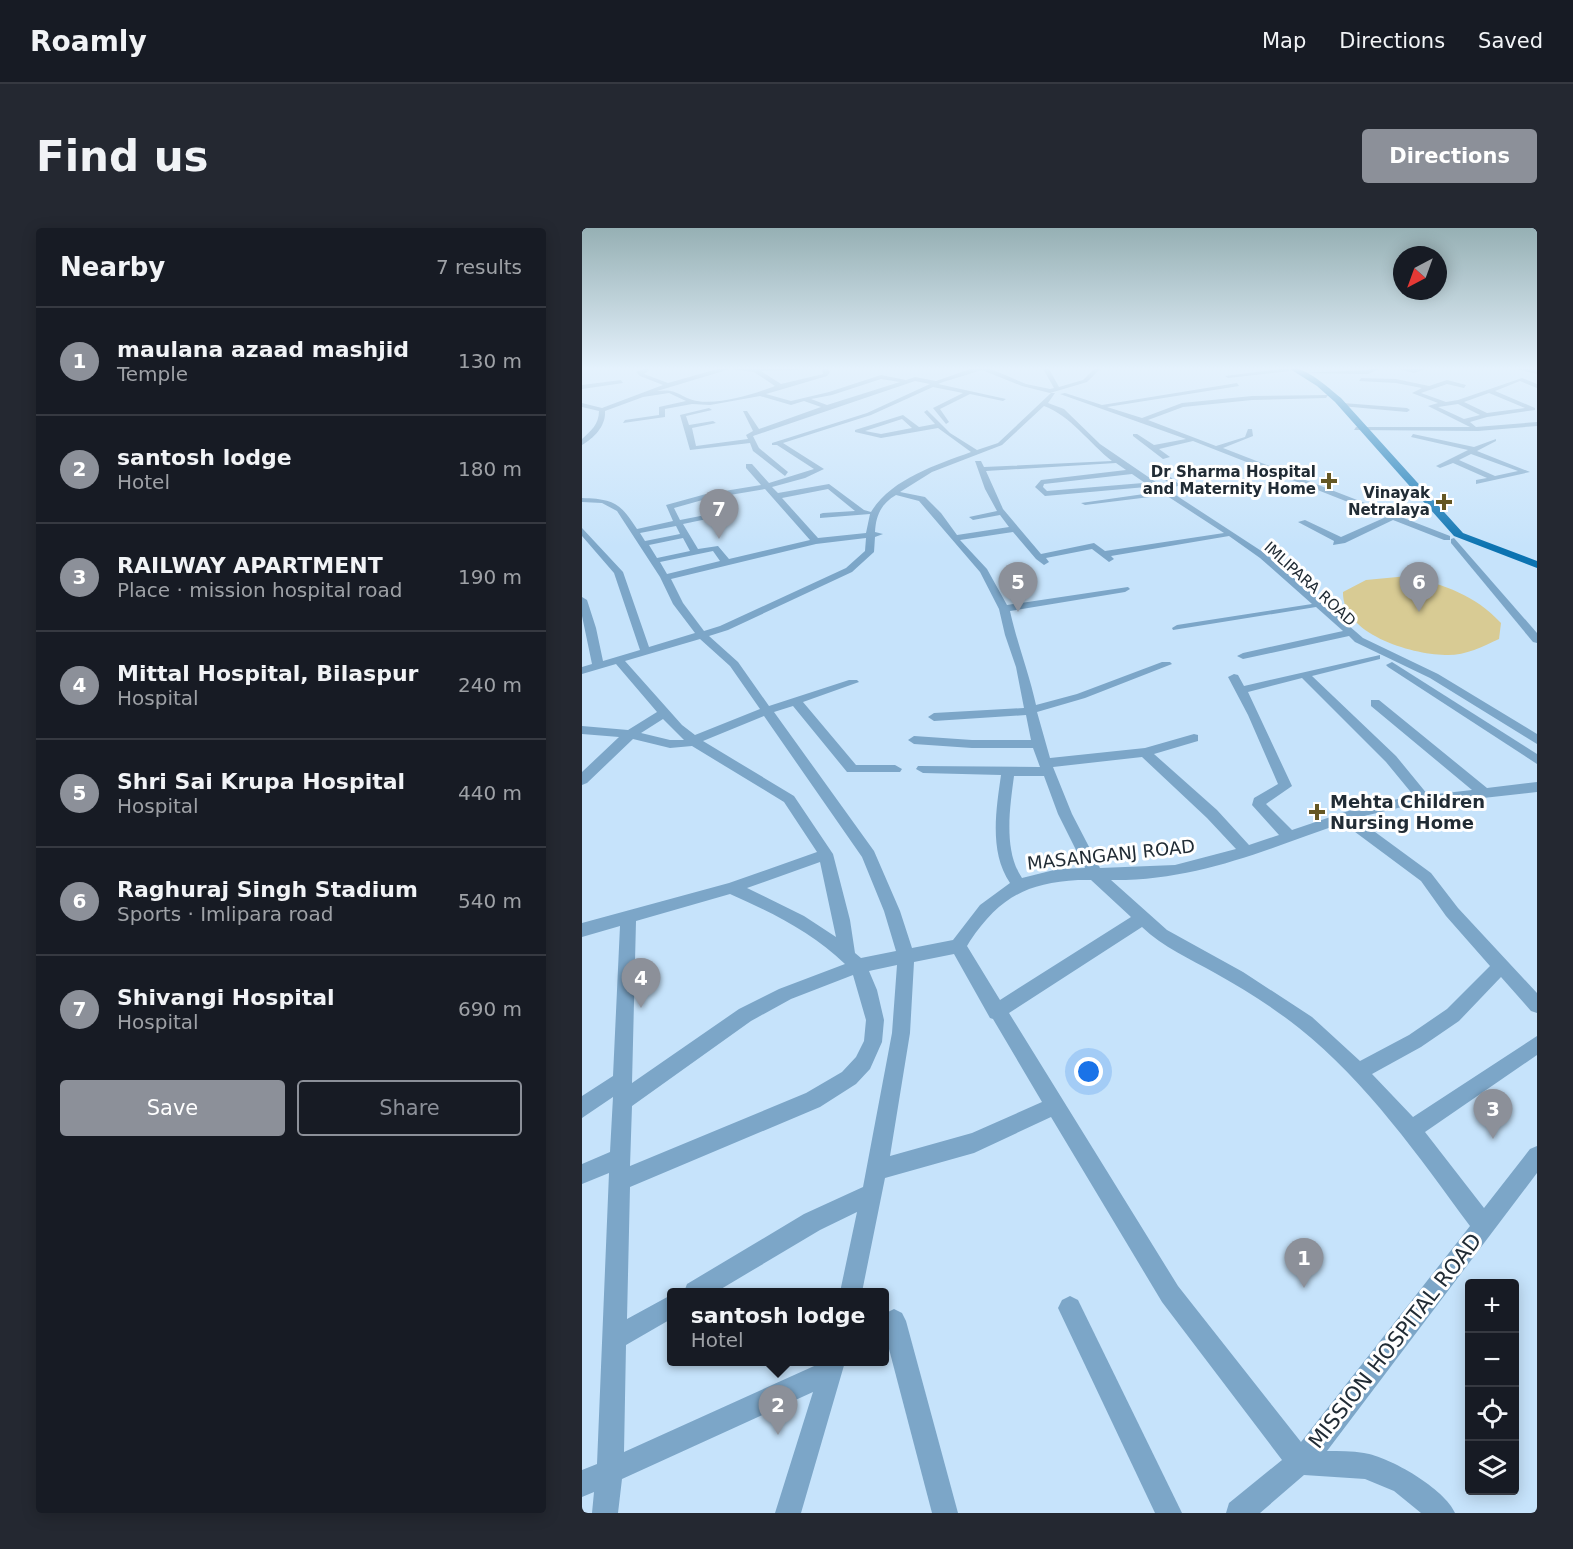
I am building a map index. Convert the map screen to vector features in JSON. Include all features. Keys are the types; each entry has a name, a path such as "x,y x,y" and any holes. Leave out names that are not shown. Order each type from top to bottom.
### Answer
{"main road":[{"path":"1358,427 1455,537 1537,567"},
{"path":"1359,427 1362,431"}],"street":[{"path":"582,443 597,427"},
{"path":"688,427 693,448 751,441"},
{"path":"755,427 757,432"},
{"path":"770,427 749,435 756,449 785,474"},
{"path":"756,449 826,427"},
{"path":"870,427 857,431 874,436 920,431 935,427"},
{"path":"888,427 901,431"},
{"path":"915,427 920,431"},
{"path":"939,427 976,455 988,489 1019,533 1042,559 1094,546 1106,557 1226,536"},
{"path":"876,534 873,513 887,495 916,477 1008,445 1024,427"},
{"name":"IMLIPARA ROAD","path":"1072,427 1090,447 1112,463 1226,536 1267,566 1311,607 1376,657 1424,684 1537,760"},
{"name":"IMLIPARA ROAD","path":"1077,427 1143,485 1216,523 1263,556 1346,635 1434,676 1537,740"},
{"path":"1163,427 1455,537 1537,640"},
{"path":"1165,427 1455,537 1537,627"},
{"path":"1473,427 1478,429"},
{"path":"1362,431 1508,427"},
{"path":"1362,431 1473,431 1516,427"},
{"path":"1219,447 1247,438 1250,436 1250,430"},
{"path":"1408,432 1413,436 1472,450 1526,473 1479,482"},
{"path":"1135,435 1166,457"},
{"path":"1152,448 1195,440"},
{"path":"1440,466 1494,440"},
{"path":"695,552 669,507 769,486 809,474 820,468 778,443"},
{"path":"582,671 622,664 705,638 832,584 869,562 875,551 881,512 899,494 935,471 976,455"},
{"path":"1453,460 1495,479"},
{"path":"982,469 1112,463"},
{"path":"749,466 816,541"},
{"path":"1085,503 1159,492 1176,484 1153,467"},
{"path":"1129,473 1041,482 1039,487 1045,494 1143,485"},
{"path":"809,474 819,486"},
{"path":"777,496 819,486 835,489 859,508 860,512"},
{"path":"899,494 925,501 958,543 984,571 1004,609 1010,635 1022,667 1029,711 1038,744 1065,814 1096,875 1141,919 1183,948 1288,1008 1358,1072 1411,1130 1484,1226"},
{"path":"582,500 604,501 617,507 665,577 678,604 705,638 734,664 869,855 892,911 906,957 901,1033 877,1170 852,1288"},
{"path":"973,517 1003,512"},
{"path":"639,531 723,513"},
{"path":"823,516 873,513"},
{"path":"1302,522 1339,542 1395,516"},
{"path":"582,531 618,572 646,653"},
{"path":"958,543 1019,533"},
{"path":"665,577 816,541 876,534"},
{"path":"647,543 686,535"},
{"path":"658,560 717,549 726,562"},
{"path":"1004,609 1125,589"},
{"path":"582,600 601,667"},
{"path":"1177,628 1311,607"},
{"path":"1243,656 1346,635"},
{"path":"601,667 705,638"},
{"path":"1241,690 1376,657"},
{"path":"621,1180 813,1100 849,1078 863,1063 873,1042 875,1020 868,990 852,960 826,854 789,799 695,742 664,712 622,664"},
{"path":"934,717 1029,711 1081,696 1166,664"},
{"path":"1305,675 1391,759 1424,799"},
{"path":"1234,677 1285,786 1258,803 1289,836"},
{"path":"582,730 630,735 670,744 695,742 766,711 853,682"},
{"path":"795,700 852,769 895,768"},
{"path":"1375,703 1484,793"},
{"path":"582,780 630,735 651,718 664,712"},
{"path":"923,769 1008,771 1047,767 1145,752 1194,738"},
{"path":"914,740 972,744 1038,744"},
{"path":"1145,752 1212,814 1246,851"},
{"path":"1008,771 1003,815 1009,874 1018,885"},
{"name":"MASANGANJ ROAD","path":"957,946 971,924 1018,885 1041,878 1168,873 1202,866 1369,809 1424,799 1537,788"},
{"path":"1345,817 1426,877 1452,912 1536,1003"},
{"path":"582,930 731,888 826,854"},
{"path":"731,888 788,915 852,960"},
{"path":"605,1513 610,1470 622,1157 628,917"},
{"path":"996,1012 1141,919"},
{"path":"582,1108 602,1092 624,1090 746,1015 852,960 906,957 957,946 1170,1294 1300,1462 1366,1466 1403,1482 1442,1513"},
{"path":"1358,1072 1415,1041 1453,1015 1502,965"},
{"path":"1411,1130 1512,1064 1537,1044"},
{"path":"877,1170 974,1143 1054,1106"},
{"name":"MISSION HOSPITAL ROAD","path":"1239,1513 1300,1462 1537,1156"},
{"path":"582,1174 622,1157"},
{"path":"703,1288 813,1222 872,1194"},
{"path":"1070,1308 1169,1513"},
{"path":"615,1338 667,1310"},
{"path":"894,1321 945,1513"},
{"path":"582,1484 833,1366"},
{"path":"789,1513 833,1366"}],"shaded area":[{"path":"1408,576 1447,587 1481,605 1501,623 1499,639 1459,654 1445,655 1414,651 1380,639 1366,630 1354,619 1346,607 1343,592 1366,580"}],"place":[{"name":"Dr Sharma Hospital and Maternity Home","path":"1329,481"},
{"name":"Vinayak Netralaya","path":"1444,502"},
{"name":"Shivangi Hospital","path":"719,539"},
{"name":"Shri Sai Krupa Hospital","path":"1018,612"},
{"name":"Raghuraj Singh Stadium","path":"1419,612"},
{"name":"Mehta Children Nursing Home","path":"1317,812"},
{"name":"Mittal Hospital, Bilaspur","path":"641,1008"},
{"name":"RAILWAY APARTMENT","path":"1493,1139"},
{"name":"maulana azaad mashjid","path":"1304,1288"},
{"name":"santosh lodge","path":"778,1435"}]}
